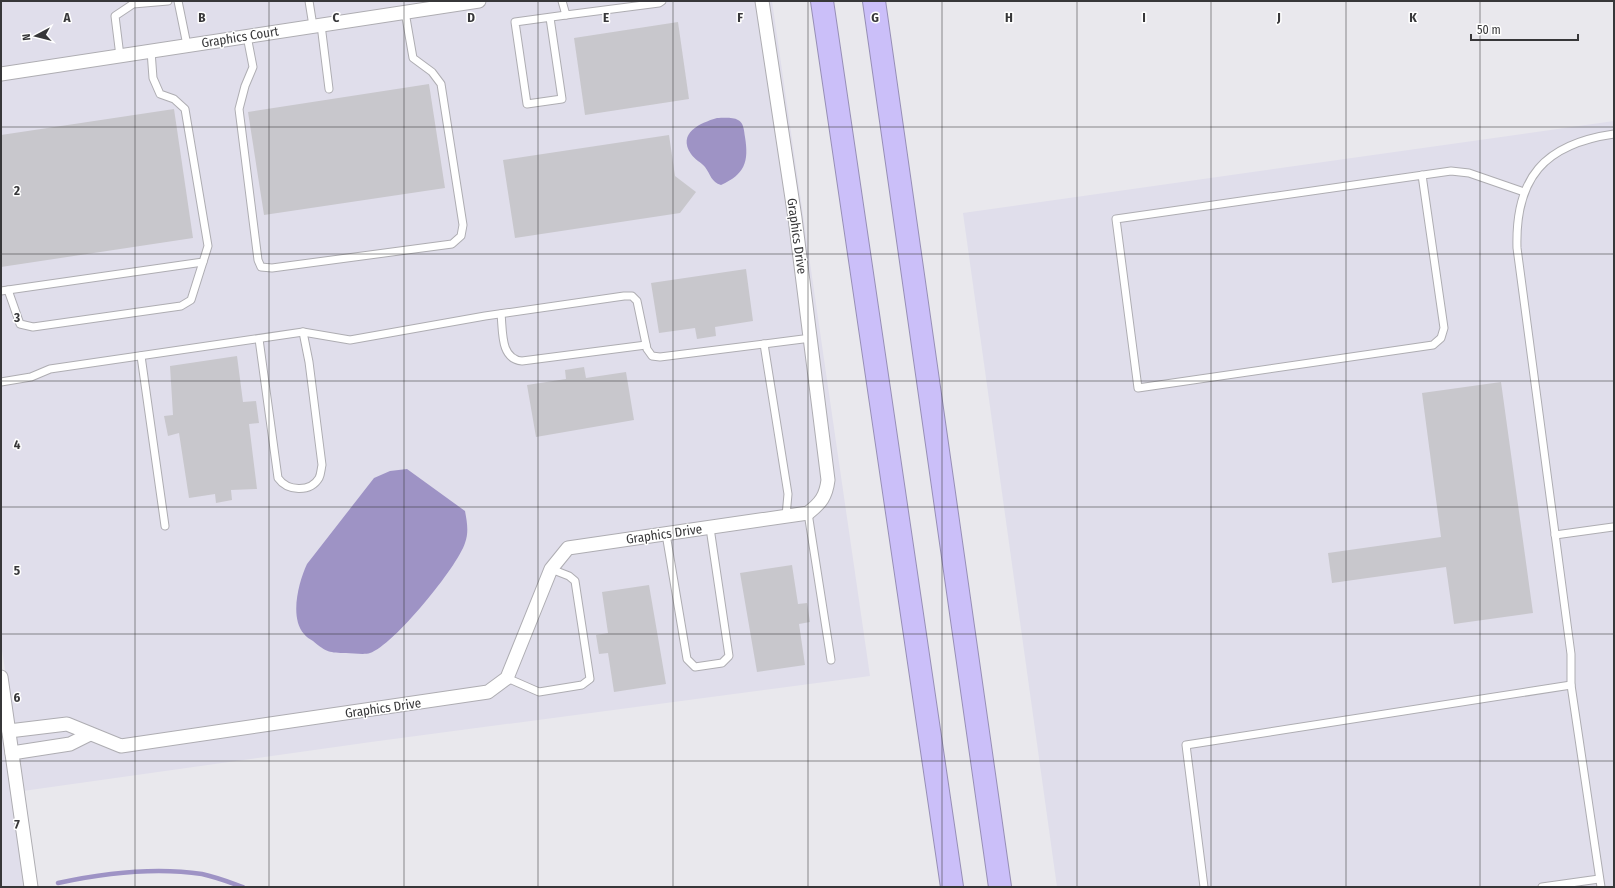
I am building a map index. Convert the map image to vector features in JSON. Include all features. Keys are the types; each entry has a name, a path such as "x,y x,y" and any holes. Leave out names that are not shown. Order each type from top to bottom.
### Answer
{"highway":[{"path":"822,1 952,887"},
{"path":"874,1 1000,887"}],"street":[{"name":"Graphics Court","path":"1,74 479,1"},
{"name":"Graphics Drive","path":"9,731 67,724 121,746 488,692 507,678 551,569 568,548 808,513 824,499 828,480 811,338 762,1"},
{"path":"1,677 31,887"},
{"path":"12,753 70,744 90,734"}],"lane":[{"path":"120,56 114,16 133,4 168,1"},
{"path":"178,1 187,45"},
{"path":"309,1 317,25 329,89"},
{"path":"562,1 566,15"},
{"path":"550,18 562,98 527,104 516,22 659,3 662,1"},
{"path":"247,36 253,68 245,86 239,109 258,260 261,267 272,268 452,244 461,236 463,225 441,84 432,72 412,58 405,12"},
{"path":"152,51 153,78 160,94 174,99 185,109 208,246 203,262 190,300 181,306 33,327 20,324 5,291 203,262"},
{"path":"1601,887 1571,685 1570,654 1517,248 1516,225 1524,192 1537,169 1555,153 1579,142 1614,134"},
{"path":"1422,175 1444,328 1441,338 1433,345 1138,388 1116,219 1451,170 1469,173 1524,192"},
{"path":"1,382 31,377 50,369 259,338 303,332 350,340 608,297 632,296 637,301 646,345 652,356 660,357 811,338"},
{"path":"501,314 504,342 508,356 514,360 522,361 646,345"},
{"path":"259,338 278,478 282,484 289,488 298,489 312,486 319,477 322,465 309,362 303,332"},
{"path":"764,344 788,494 786,516"},
{"path":"141,356 165,526"},
{"path":"808,513 830,660"},
{"path":"1555,535 1613,527"},
{"path":"666,534 687,659 694,667 722,663 729,656 710,528"},
{"path":"507,678 539,692 582,685 590,679 575,581 570,576 551,569"},
{"path":"1204,887 1186,745 1571,685"},
{"path":"1542,887 1599,879"}],"shaded area":[{"path":"1,1 772,1 870,676 371,742 23,791 1,643"},
{"path":"717,118 733,118 740,121 743,127 746,146 744,166 740,172 729,181 721,185 713,180 705,167 691,154 687,147 687,140 692,130"},
{"path":"1614,121 1614,887 1057,887 963,213"},
{"path":"407,469 465,511 467,531 465,543 450,569 424,604 394,636 380,647 370,653 365,654 336,653 325,650 305,635 299,627 297,618 297,599 301,580 307,564 374,478 390,471"},
{"path":"1,711 27,887 1,887"}],"building":[{"path":"678,22 689,99 585,115 574,38"},
{"path":"429,84 445,188 264,215 248,112"},
{"path":"174,109 193,238 1,267 1,135"},
{"path":"669,135 675,176 696,192 680,213 515,238 503,160"},
{"path":"746,269 753,321 715,327 716,336 697,339 695,328 659,333 651,283"},
{"path":"237,356 243,402 256,401 259,423 249,424 257,489 231,490 232,500 216,503 215,494 189,498 179,433 168,436 164,416 173,415 170,366"},
{"path":"584,367 586,378 626,372 634,420 536,437 527,385 566,379 565,370"},
{"path":"1501,382 1533,613 1454,624 1446,567 1332,583 1328,553 1441,537 1422,393"},
{"path":"792,565 798,604 807,603 810,622 799,624 805,665 757,672 740,573"},
{"path":"649,585 666,684 614,692 608,653 599,654 596,635 608,633 602,592"}],"waterway":[{"path":"58,883 93,876 130,872 166,871 202,874 243,887"}]}
